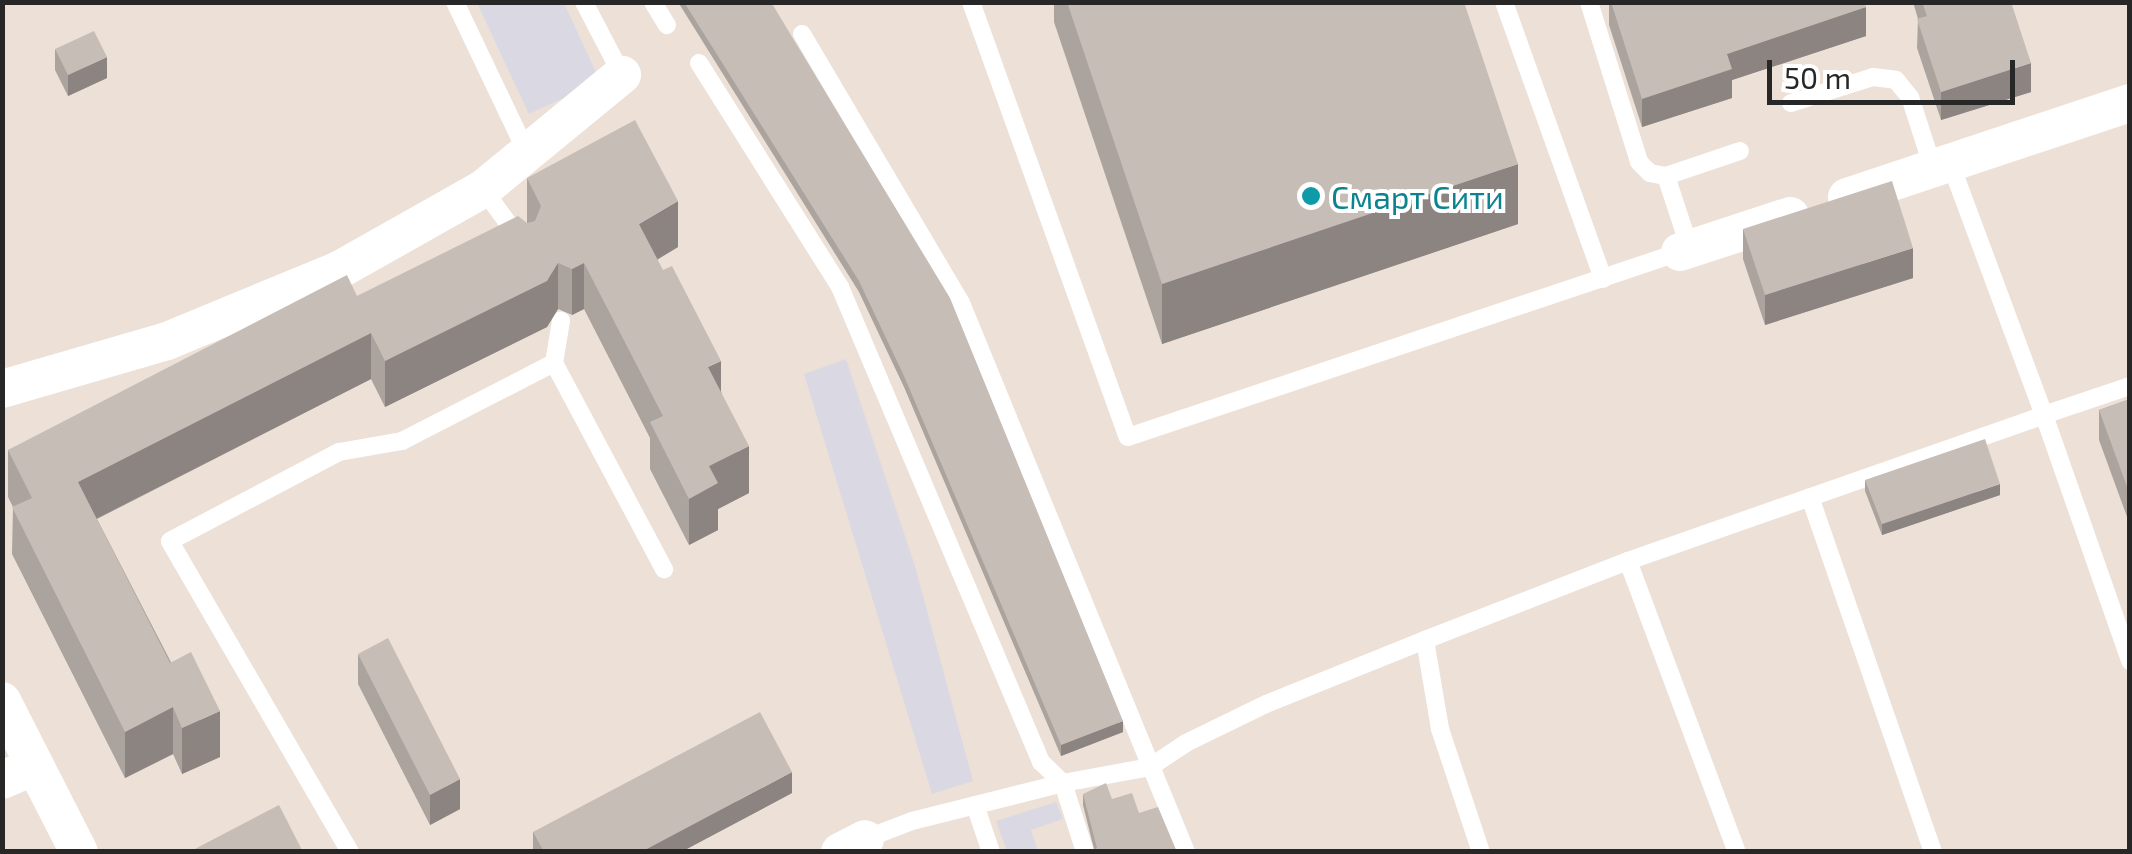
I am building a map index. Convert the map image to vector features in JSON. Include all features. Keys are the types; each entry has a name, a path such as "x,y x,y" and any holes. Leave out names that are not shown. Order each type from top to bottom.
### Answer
{"street":[{"path":"2,389 167,341 322,277 483,190 622,75"},
{"path":"1685,251 2130,102"},
{"path":"2,700 19,773 79,852"}],"lane":[{"path":"455,2 527,153"},
{"path":"584,2 622,75"},
{"path":"652,2 667,25"},
{"path":"972,2 1128,437 1685,251 1666,176"},
{"path":"1504,2 1603,279"},
{"path":"1589,2 1639,162 1650,173 1666,176 1740,151"},
{"path":"802,34 961,303 1186,852"},
{"path":"699,63 840,288 1041,762 1062,783 1086,852"},
{"path":"1791,103 1873,77 1896,80 1910,98 1942,165 2044,416 2130,660"},
{"path":"483,190 518,232 529,257"},
{"path":"561,321 554,363 664,569"},
{"path":"350,852 170,541 340,452 402,441 554,363"},
{"path":"852,845 1062,783 1150,767 1186,743 1250,712 1628,561 2130,386"},
{"path":"1810,496 1933,852"},
{"path":"1628,561 1737,852"},
{"path":"1425,640 1440,729 1481,852"},
{"path":"975,806 991,852"}],"shaded area":[{"path":"477,3 564,3 600,81 529,114"},
{"path":"846,359 915,566 973,781 932,794 804,374"},
{"path":"1056,802 1063,819 1031,830 1038,851 1007,851 996,821"}],"building":[{"path":"684,2 771,2 950,298 1123,721 1061,745 904,376 859,281"},
{"name":"Смарт Сити","path":"1067,2 1464,2 1518,164 1162,284"},
{"path":"1611,2 1864,2 1866,7 1727,54 1732,69 1642,99"},
{"path":"1922,2 2011,2 2031,63 1941,92 1917,19 1927,16"},
{"path":"94,31 107,57 68,75 55,49"},
{"path":"635,120 678,201 639,224 663,270 672,266 721,361 708,367 749,446 709,466 718,483 689,499 650,422 663,416 584,263 572,269 558,263 547,281 385,361 371,333 78,482 170,663 191,652 220,711 182,728 173,707 125,732 12,507 32,498 8,450 347,275 357,296 518,216 527,223 535,221 541,206 527,178"},
{"path":"1892,181 1913,248 1765,295 1743,229"},
{"path":"2130,399 2130,495 2099,410"},
{"path":"1985,439 2000,484 1882,524 1865,480"},
{"path":"388,638 460,779 430,795 358,654"},
{"path":"760,712 792,772 641,852 544,852 533,832"},
{"path":"1106,783 1112,799 1132,793 1139,813 1158,807 1177,852 1085,852 1097,848 1083,794"},
{"path":"279,805 303,852 191,852 191,851"}],"place":[{"name":"Смарт Сити","path":"1311,196"}]}
